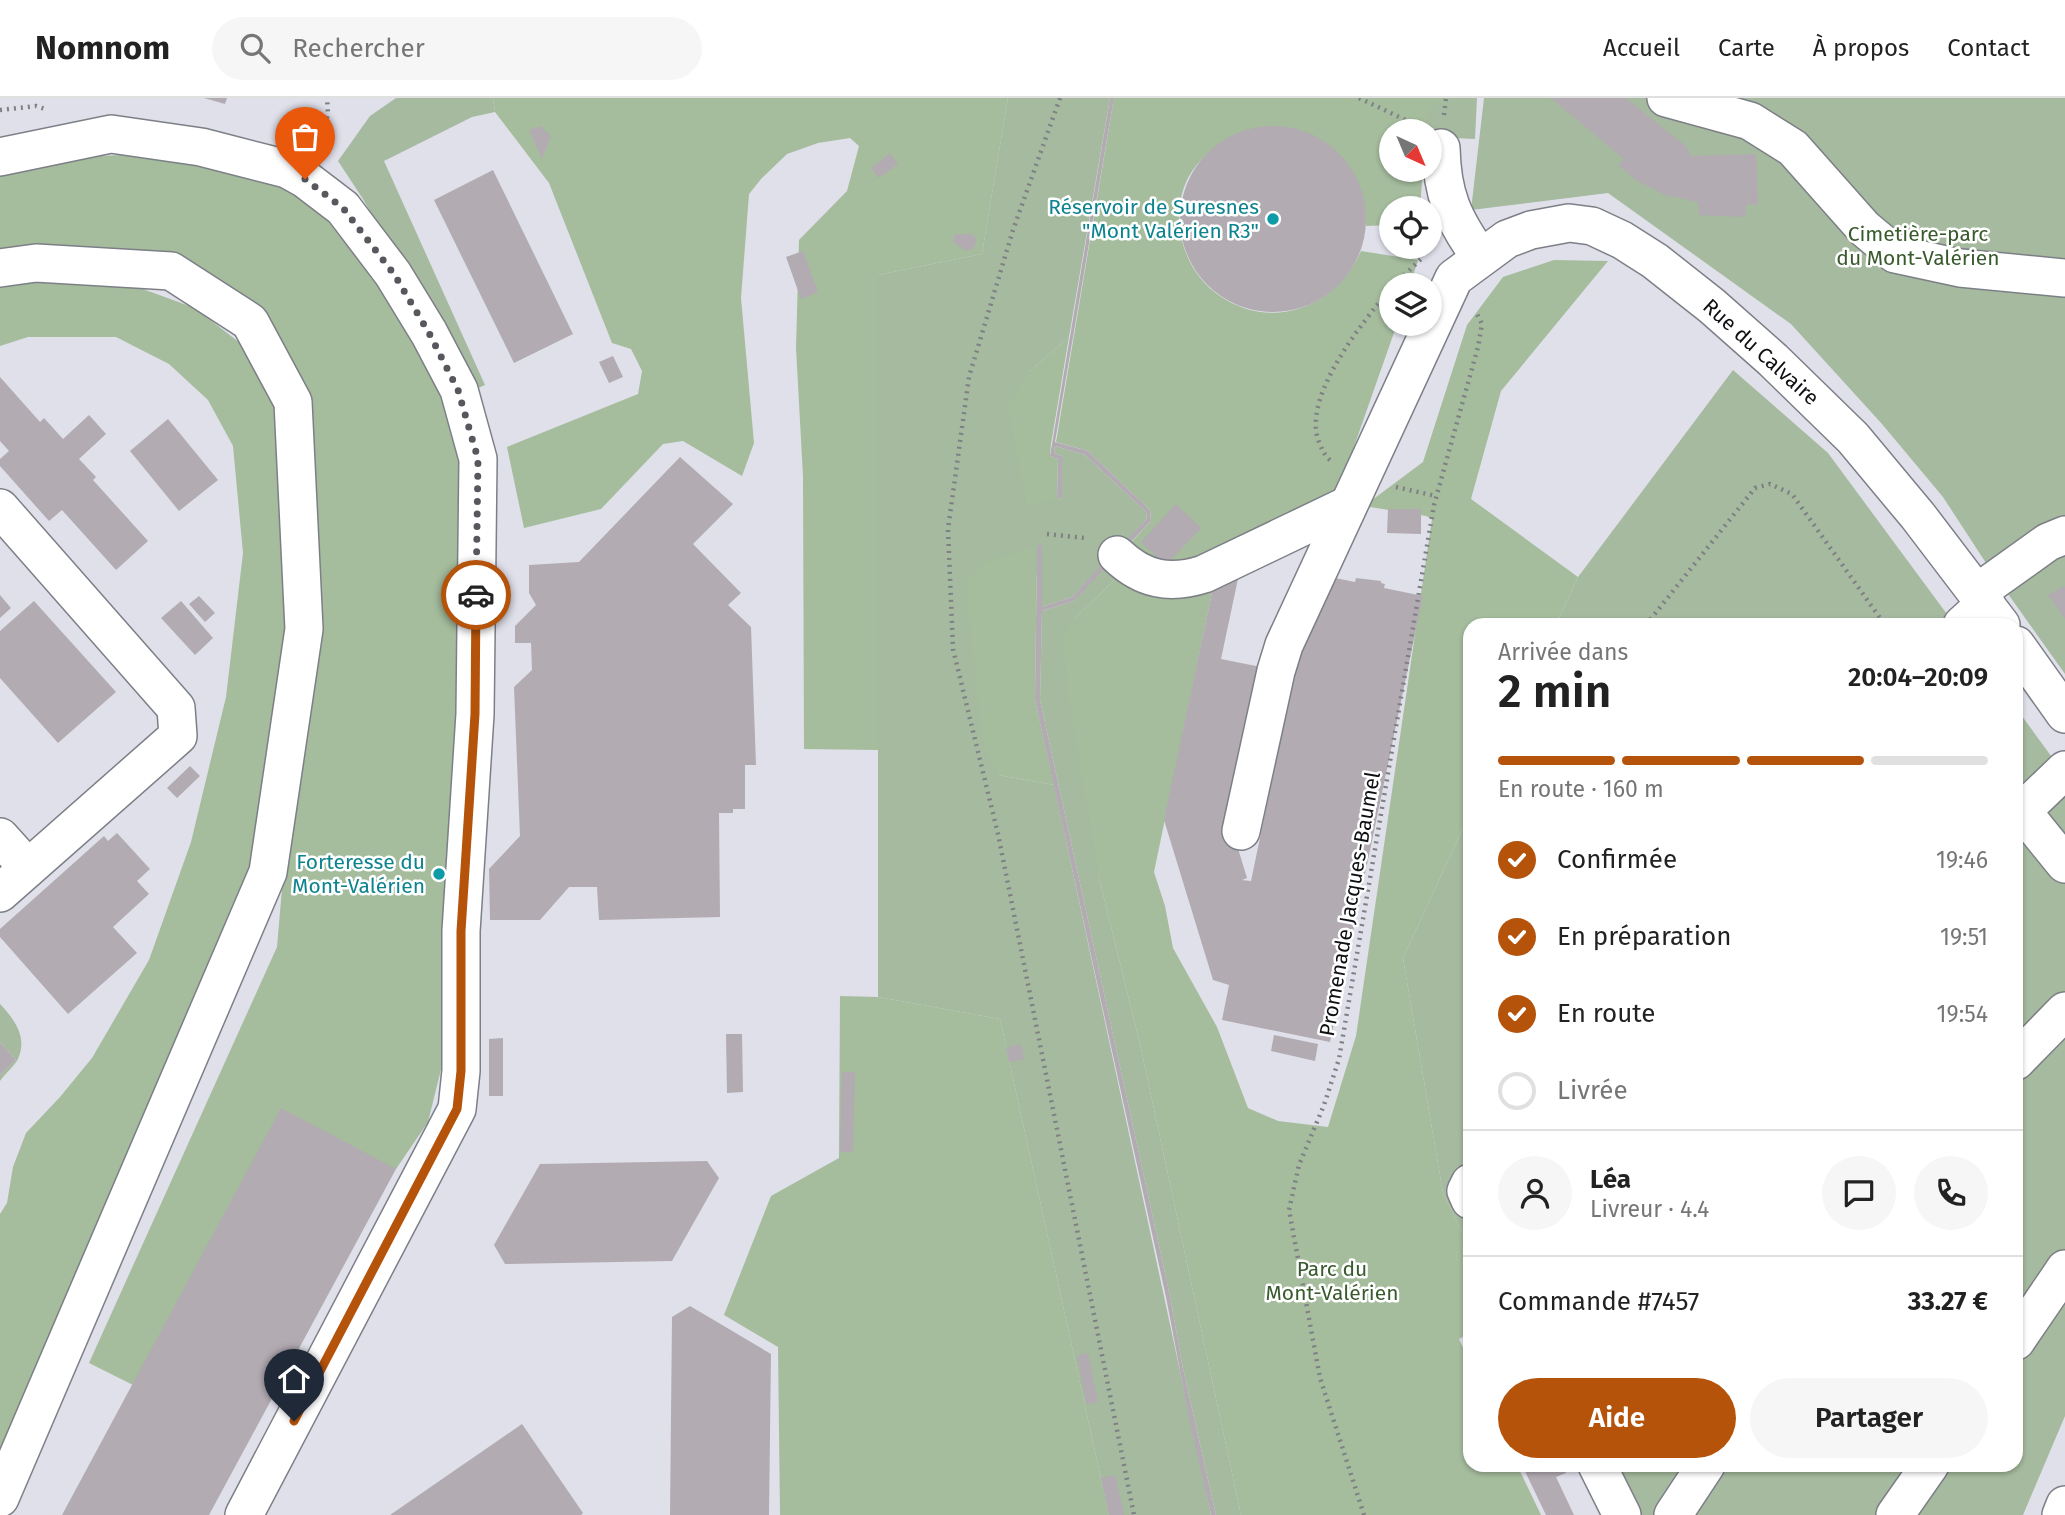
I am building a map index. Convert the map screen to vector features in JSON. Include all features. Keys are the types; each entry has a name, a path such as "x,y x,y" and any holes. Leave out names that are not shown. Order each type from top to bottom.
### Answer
{"street":[{"path":"1667,98 1749,121 1793,148 1864,228 1895,254 1960,268 2065,278"},
{"path":"0,157 111,134 201,147 288,169 305,179 343,208 394,274 429,333 458,390 478,459 475,714 461,931 461,1071 457,1109 244,1515"},
{"path":"1241,831 1284,645 1345,513 1468,280 1442,170"},
{"name":"Rue du Calvaire","path":"1468,280 1507,239 1531,230 1569,223 1592,226 1622,240 1655,261 1712,306 1773,360 1853,438 1982,611"},
{"path":"0,268 36,263 171,271 250,323 293,402 304,629 268,872 0,1498"},
{"path":"0,508 176,708 178,736 0,892"},
{"path":"1117,555 1147,576 1173,581 1189,579 1345,513"},
{"path":"1982,611 2048,542 2065,535"},
{"path":"2023,654 2063,707"},
{"path":"2023,810 2065,770"},
{"path":"2023,818 2065,864"},
{"path":"0,837 28,868"},
{"path":"2023,1054 2065,1011"},
{"path":"2023,1331 2065,1269"},
{"path":"1600,1472 1622,1515"},
{"path":"1673,1515 1701,1472"},
{"path":"1895,1515 1925,1472"},
{"path":"2061,1515 2065,1505"}],"path":[{"path":"305,179 328,114 327,98"},
{"path":"1060,98 1013,230 969,377 948,529 953,649 998,834 1134,1515"},
{"path":"1359,98 1396,119"},
{"path":"1407,273 1422,259"},
{"name":"Promenade Jacques-Baumel","path":"1364,1515 1320,1378 1289,1210 1299,1165 1324,1105 1339,1059 1434,505 1478,346 1482,324 1468,280"},
{"path":"1652,618 1755,488 1770,484 1792,494 1880,618"}],"green space":[{"path":"396,98 493,98 495,112 472,117 384,161 485,385 474,390 338,161 370,116"},
{"path":"493,98 1008,98 982,254 878,275 878,750 804,749 803,476 796,348 799,240 847,191 859,146 850,138 818,143 787,154 749,194 741,298 754,443 742,476 683,441 663,444 601,509 524,528 507,447 638,394 642,371 631,349 612,343 549,183 495,112"},
{"path":"1008,98 1110,98 1069,337 1029,372 1057,499 1061,498 1062,456 1054,453 1055,446 1085,455 1146,512 1147,519 1123,544 1239,574 1135,560 1074,619 1099,878 1140,1044 1241,1515 1216,1515 1040,700 1042,611 1074,601 1106,561 1072,597 1042,607 1042,546 998,775 1054,785 1211,1515 1109,1515 1000,1019 878,997 878,275 982,254"},
{"path":"1114,98 1477,98 1475,139 1442,138 1442,119 1379,119 1379,134 1111,121"},
{"path":"1114,98 1458,98 1428,108 1427,119 1379,119 1379,182 1422,182 1421,196 1379,196 1379,225 1366,226 1358,184 1335,155 1303,138 1266,133 1231,141 1201,160 1183,192 1181,235 1190,261 1199,277 1212,290 1240,307 1261,312 1301,308 1336,287 1361,251 1379,254 1379,259 1418,260 1414,273 1379,273 1379,336 1393,336 1330,515 1239,574 1126,548 1151,521 1150,510 1088,451 1056,442"},
{"name":"Cimetière-parc du Mont-Valérien","path":"1484,98 2065,98 2065,674 1943,497 1882,424 1791,324 1608,193 1471,210"},
{"path":"139,154 243,171 297,190 346,237 433,366 462,474 449,1037 428,1122 396,1169 133,1385 89,1363 277,947 283,877 306,405 185,266 0,255 0,171 63,158"},
{"name":"Parc du Mont-Valérien","path":"1554,260 1608,261 1501,391 1471,499 1578,577 1559,618 1463,618 1463,828 1403,958 1443,1193 1463,1234 1463,1337 1459,1339 1463,1348 1463,1472 1520,1472 1541,1515 1241,1515 1140,1044 1099,878 1068,698 1063,635 1074,619 1135,560 1213,588 1154,872 1165,906 1173,948 1217,1027 1248,1108 1278,1121 1328,1127 1356,1036 1432,519 1364,506 1423,462 1467,325 1503,277"},
{"path":"46,280 140,288 195,308 240,343 281,413 290,619 255,866 0,1460 0,1214 7,1203 13,1167 26,1133 92,1058 149,960 191,842 226,697 243,553 233,446 208,400 169,364 116,337 28,337 0,346 0,288"},
{"path":"1069,337 1050,456 1058,459 1057,499 1026,505 1007,404 1029,372"},
{"path":"1733,370 1828,453 1950,618 1559,618 1578,577"},
{"path":"1037,545 1035,700 1054,785 998,775 982,741 965,581 983,563"},
{"path":"2023,718 2065,775 2065,1416 2023,1515 1604,1515 1582,1472 2023,1472"},
{"path":"1463,828 1463,1234 1443,1193 1403,958"},
{"path":"840,996 878,997 1000,1019 1109,1515 780,1515 778,1347 724,1315 771,1196 839,1158"},
{"path":"0,1004 18,1029 21,1051 18,1059 0,1081 0,1075 16,1060 0,1042"}],"building":[{"path":"204,98 227,98 225,104"},
{"path":"1110,98 1114,98 1055,442 1088,451 1150,510 1151,521 1129,544 1122,544 1147,519 1146,512 1085,455 1055,446 1054,453 1062,456 1062,498 1057,499 1058,459 1050,456"},
{"path":"1551,98 1626,98 1688,148 1690,156 1756,154 1758,204 1746,205 1746,215 1741,217 1699,215 1698,202 1665,195 1636,180 1618,165 1624,159"},
{"path":"540,126 551,136 542,159 529,130"},
{"name":"Réservoir de Suresnes \"Mont Valérien R3\"","path":"1273,126 1291,127 1309,133 1325,141 1339,153 1351,167 1359,183 1365,201 1365,237 1359,255 1351,271 1339,285 1325,297 1309,305 1291,311 1273,312 1255,311 1237,305 1221,297 1207,285 1195,271 1187,255 1181,237 1180,219 1181,201 1187,183 1195,167 1207,153 1221,141 1237,133 1255,127"},
{"path":"890,153 898,164 879,178 871,168"},
{"path":"493,170 573,334 514,363 434,200"},
{"path":"955,234 971,234 977,239 974,248 966,251 953,242"},
{"path":"803,251 818,292 801,299 786,257"},
{"path":"613,356 623,377 609,383 599,362"},
{"path":"0,377 40,422 44,418 63,439 89,415 106,434 79,459 96,477 93,480 148,541 116,570 62,510 49,521 0,466 0,459 9,451 0,441"},
{"path":"168,419 218,480 179,511 130,451"},
{"path":"680,457 733,504 693,544 741,593 728,605 751,627 756,765 745,765 745,809 733,809 733,813 719,813 720,917 599,920 597,887 569,887 540,920 490,920 489,869 520,836 514,687 532,670 531,643 515,643 515,626 536,605 529,593 529,565 579,562"},
{"path":"1176,504 1201,528 1166,565 1141,542"},
{"path":"1388,509 1421,509 1421,534 1387,533"},
{"path":"1037,545 1042,545 1042,607 1072,597 1106,560 1106,567 1074,601 1042,611 1040,700 1216,1515 1211,1515 1191,1428 1166,1297 1035,700"},
{"path":"1239,574 1221,659 1261,667 1236,842 1247,878 1242,880 1251,881 1315,574 1355,582 1356,578 1381,581 1385,584 1384,588 1423,596 1330,1042 1222,1020 1229,985 1213,980 1164,820 1213,588"},
{"path":"2065,586 2065,619 2048,595"},
{"path":"0,595 11,608 0,618"},
{"path":"199,596 215,613 205,622 189,604"},
{"path":"34,601 116,692 58,743 0,678 0,631"},
{"path":"181,601 213,638 195,655 161,618"},
{"path":"190,766 200,776 177,798 167,788"},
{"path":"117,833 150,869 137,881 149,894 113,927 137,953 68,1014 0,937 0,929 104,836 108,841"},
{"path":"726,1034 742,1034 743,1092 727,1093"},
{"path":"1274,1035 1318,1044 1315,1061 1271,1051"},
{"path":"503,1038 503,1096 489,1096 489,1039"},
{"path":"0,1042 16,1060 0,1075"},
{"path":"1021,1044 1024,1059 1009,1062 1006,1048"},
{"path":"842,1072 855,1072 853,1152 840,1152"},
{"path":"281,1108 396,1169 209,1515 62,1515"},
{"path":"707,1161 719,1178 672,1261 505,1264 494,1245 540,1164"},
{"path":"690,1306 771,1354 769,1515 670,1515 672,1317"},
{"path":"1088,1353 1098,1402 1087,1404 1077,1356"},
{"path":"522,1424 583,1513 581,1515 390,1515"},
{"path":"1525,1472 1566,1472 1556,1477 1574,1515 1546,1515"},
{"path":"1115,1475 1124,1515 1109,1515 1101,1478"}],"way so far":[{"path":"305,179 343,208 394,274 429,333 458,390 478,459 476,595"}],"place":[{"name":"Réservoir de Suresnes \"Mont Valérien R3\"","path":"1273,219"},
{"name":"Forteresse du Mont-Valérien","path":"439,874"}],"route":[{"path":"294,1421 457,1109 461,1071 461,931 475,714 476,595"}]}
